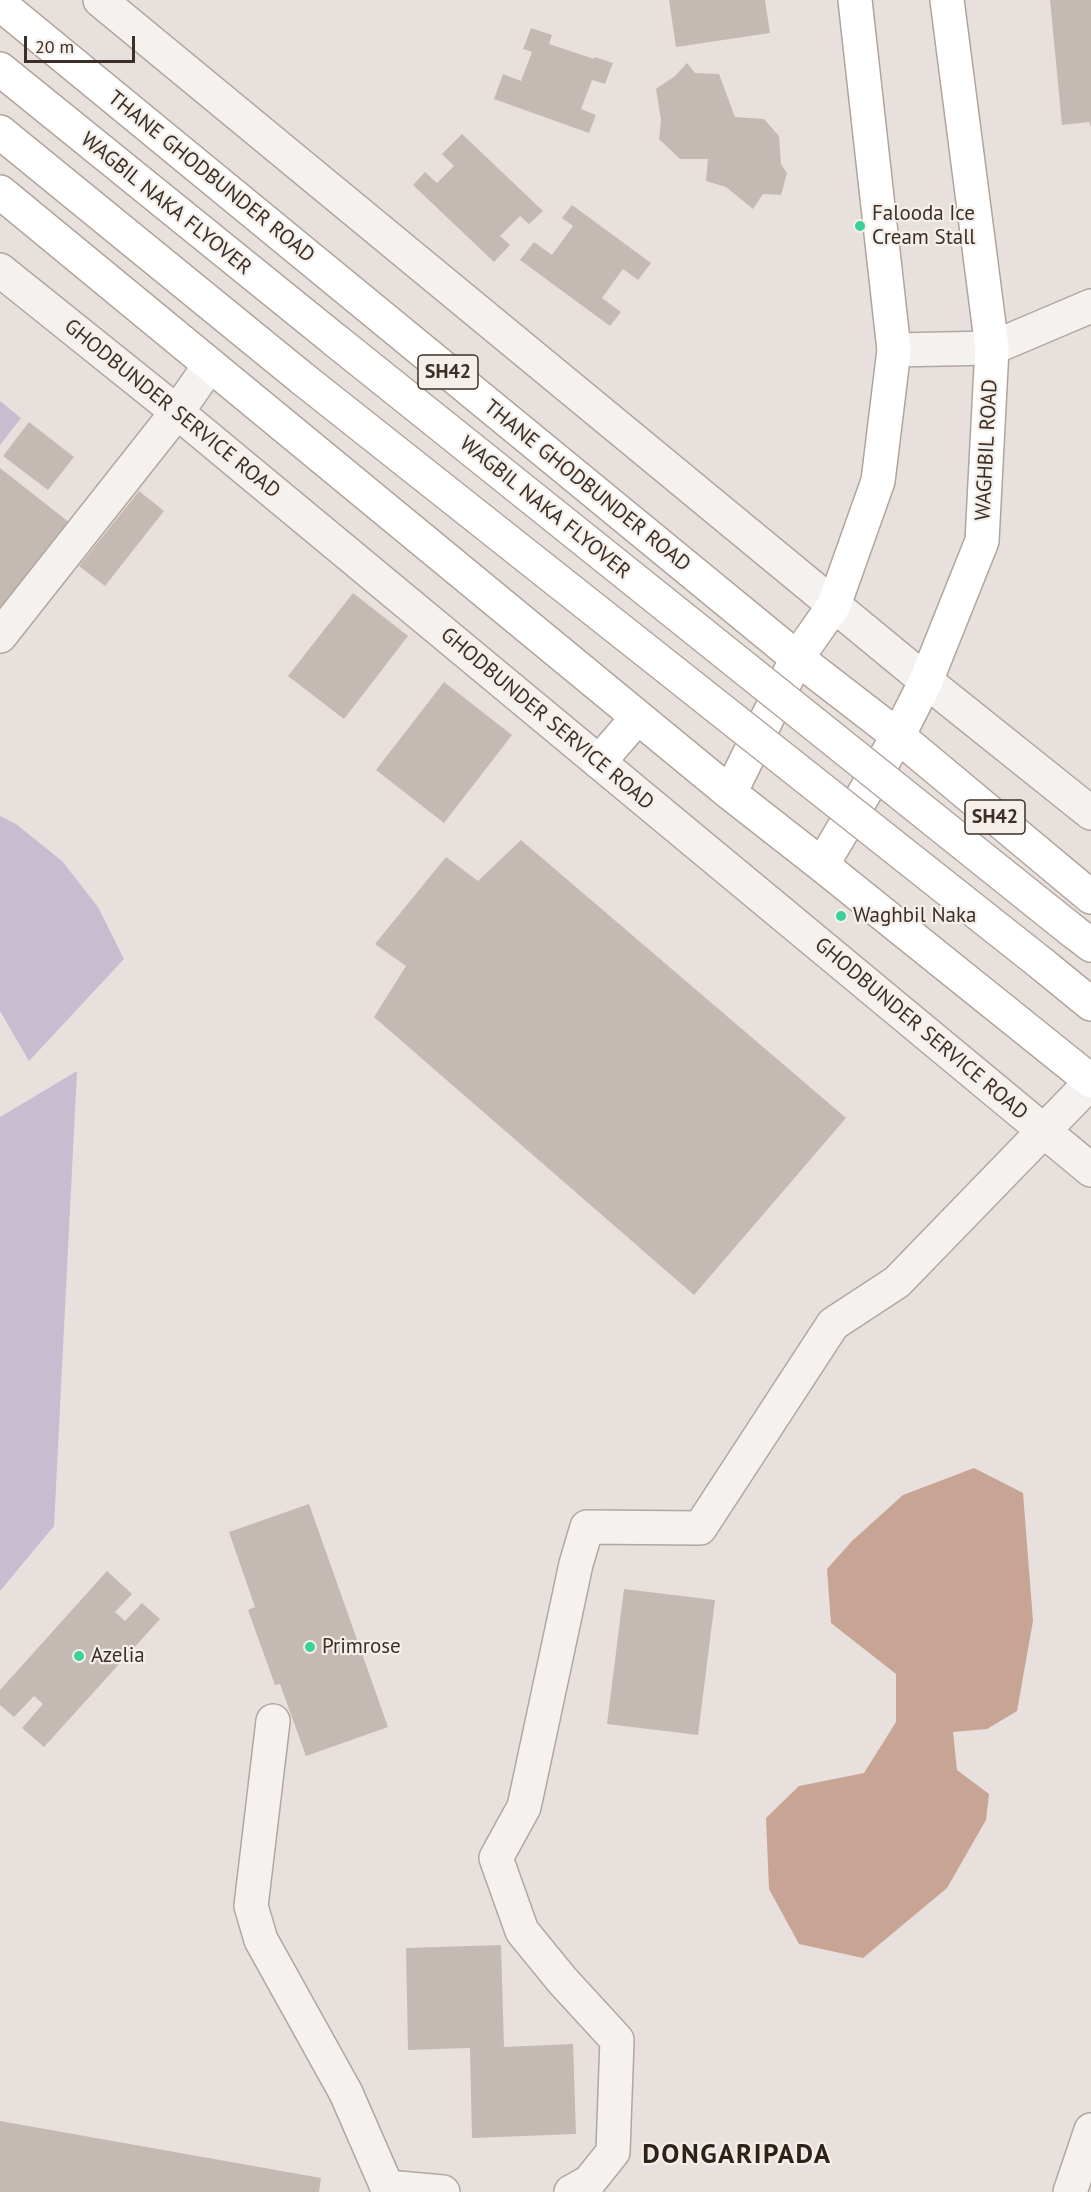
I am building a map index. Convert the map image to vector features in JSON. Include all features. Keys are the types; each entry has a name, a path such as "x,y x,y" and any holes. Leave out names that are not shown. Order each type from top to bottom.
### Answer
{"main road":[{"path":"730,794 797,657 834,605 878,481 894,350 855,0"},
{"name":"WAGHBIL ROAD","path":"822,865 898,736 926,681 982,541 992,348 947,0"},
{"name":"THANE GHODBUNDER ROAD","path":"0,4 797,657 898,736 1091,897"},
{"name":"WAGBIL NAKA FLYOVER","path":"0,69 1091,945"},
{"path":"0,132 312,387 1091,1004"},
{"path":"0,192 730,794 1091,1081"},
{"path":"599,762 638,718"}],"street":[{"path":"100,0 926,681 1091,813"},
{"name":"GHODBUNDER SERVICE ROAD","path":"0,270 177,412 1091,1170"},
{"path":"894,350 992,348 1091,306"},
{"path":"0,636 177,412 210,365"},
{"path":"571,2192 589,2182 613,2152 617,2040 562,1980 522,1931 496,1858 524,1807 576,1564 587,1527 700,1528 833,1324 897,1282 1091,1081"},
{"path":"273,1721 251,1906 261,1940 346,2093 387,2189 442,2192"},
{"path":"1070,2192 1091,2130"}],"shaded area":[{"path":"0,401 21,418 0,445"},
{"path":"0,816 16,824 62,861 98,907 124,959 29,1061 0,1011"},
{"path":"77,1071 54,1526 0,1591 0,1117"},
{"path":"974,1468 1023,1493 1033,1621 1017,1711 987,1729 953,1732 957,1770 989,1794 986,1820 947,1888 863,1958 799,1944 769,1889 766,1818 799,1786 864,1773 896,1722 896,1674 831,1623 827,1569 852,1541 903,1495"}],"building":[{"path":"669,0 765,0 770,33 676,47"},
{"path":"1050,0 1091,0 1091,127 1089,122 1062,125"},
{"path":"531,28 552,35 549,44 613,63 605,84 592,80 581,109 596,115 589,133 494,99 503,74 521,81 532,52 523,49"},
{"path":"687,63 695,73 719,74 735,117 764,119 779,136 781,164 787,173 781,195 763,194 753,209 726,187 706,181 708,159 680,159 659,139 661,120 656,89 675,76"},
{"path":"462,134 543,211 529,224 520,216 500,236 510,245 494,262 413,185 425,172 437,183 454,166 442,154"},
{"path":"572,205 651,263 638,280 623,269 602,298 621,312 610,326 520,260 534,242 552,255 573,226 562,218"},
{"path":"29,422 74,457 48,490 3,456"},
{"path":"0,468 70,523 0,612"},
{"path":"139,491 164,511 105,586 79,566"},
{"path":"353,593 408,636 344,719 288,676"},
{"path":"444,682 512,735 444,823 376,770"},
{"path":"521,840 846,1118 694,1295 374,1017 406,966 375,944 446,857 478,881"},
{"name":"Primrose","path":"309,1504 388,1727 306,1756 280,1684 275,1685 248,1610 255,1607 229,1532"},
{"name":"Azelia","path":"107,1571 132,1594 115,1612 125,1621 142,1603 160,1619 44,1747 22,1728 43,1704 34,1696 14,1717 0,1705 0,1690"},
{"path":"624,1589 715,1600 698,1735 607,1724"},
{"path":"501,1945 504,2047 573,2044 576,2134 472,2138 470,2048 408,2050 406,1948"},
{"path":"0,2121 321,2178 319,2192 0,2192"}],"place":[{"name":"Falooda Ice Cream Stall","path":"860,226"},
{"name":"Waghbil Naka","path":"841,916"},
{"name":"Primrose","path":"310,1647"},
{"name":"Azelia","path":"79,1656"}],"district":[{"name":"DONGARIPADA","path":"737,2155"}]}
